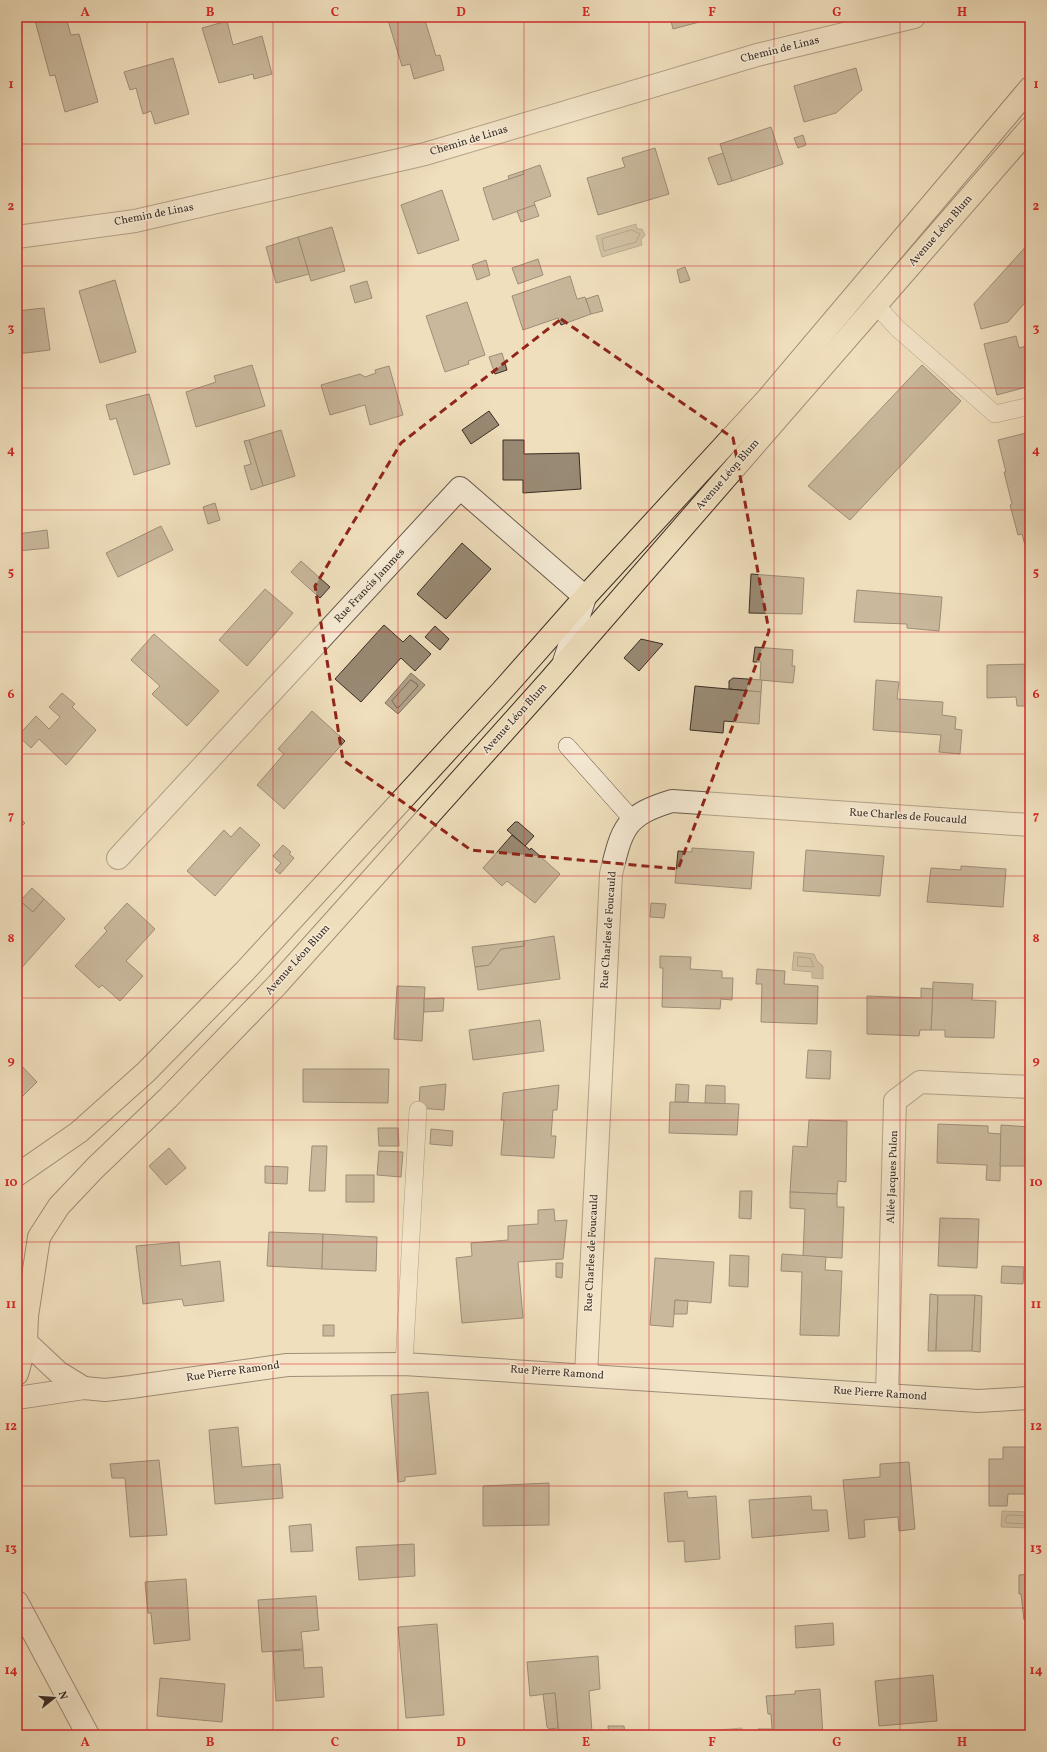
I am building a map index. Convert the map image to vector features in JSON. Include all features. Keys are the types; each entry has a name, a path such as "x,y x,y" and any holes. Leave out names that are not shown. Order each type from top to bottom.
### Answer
{"main road":[{"name":"Avenue Léon Blum","path":"17,1175 79,1132 140,1077 245,971 768,398 1030,88"},
{"name":"Avenue Léon Blum","path":"27,1316 39,1237 59,1206 95,1168 173,1093 277,985 563,665 1030,128"},
{"path":"17,1281 27,1316 26,1342 17,1374"}],"street":[{"name":"Chemin de Linas","path":"17,237 135,221 425,154 757,55 914,17"},
{"name":"Rue Francis Jammes","path":"118,858 460,488 585,597"},
{"path":"563,665 585,597"},
{"name":"Rue Charles de Foucauld","path":"586,1375 611,874 619,842 632,819 650,808 672,801 1030,825"},
{"name":"Allée Jacques Pulon","path":"887,1394 895,1101 920,1082 1030,1087"},
{"name":"Rue Pierre Ramond","path":"26,1342 58,1372 84,1388"},
{"name":"Rue Pierre Ramond","path":"17,1398 84,1388 105,1390 131,1387 287,1365 404,1364 978,1401 1030,1398"},
{"path":"17,1602 88,1735"}],"lane":[{"path":"876,305 897,328 995,414 1030,406"},
{"path":"567,746 632,819"},
{"path":"404,1364 418,1110"}],"highlighted area":[{"path":"561,319 733,438 769,631 678,869 471,850 343,760 315,586 401,443"}],"water":[{"path":"636,224 637,229 642,229 645,235 641,240 642,245 602,257 596,236"},
{"path":"411,673 425,685 398,714 385,703"},
{"path":"794,952 814,954 817,961 823,966 823,979 812,978 812,972 792,970"},
{"path":"1002,1511 1030,1512 1030,1528 1001,1527"},
{"path":"742,1728 742,1735 719,1735 718,1730"}],"building":[{"path":"34,17 66,17 71,35 79,34 98,102 65,112 55,75 50,76"},
{"path":"387,17 424,17 436,56 440,55 444,70 414,79 410,64 402,66"},
{"path":"670,17 718,17 673,29"},
{"path":"227,21 233,45 262,36 272,74 254,79 253,74 219,83 202,28"},
{"path":"173,58 189,114 155,124 151,111 143,114 136,88 130,90 124,72"},
{"path":"856,68 862,90 836,113 804,122 794,86"},
{"path":"771,127 783,164 732,181 720,144"},
{"path":"803,135 806,145 798,148 794,138"},
{"path":"655,148 669,194 598,215 587,178 625,167 622,158"},
{"path":"723,153 732,181 718,185 708,158"},
{"path":"540,165 551,196 534,202 535,205 493,220 483,188 524,174 523,171"},
{"path":"523,171 524,174 509,179 508,176"},
{"path":"442,190 459,240 418,254 401,205"},
{"path":"535,205 539,216 521,222 517,211"},
{"path":"332,227 345,271 311,281 298,237"},
{"path":"298,237 309,274 276,283 266,247"},
{"path":"1030,242 1030,297 1008,322 981,329 974,304"},
{"path":"538,259 543,275 518,284 512,268"},
{"path":"486,260 490,275 477,280 472,265"},
{"path":"685,267 690,280 680,283 677,270"},
{"path":"570,276 577,299 585,297 591,314 561,325 558,318 523,330 512,296"},
{"path":"115,280 136,352 100,363 79,291"},
{"path":"367,281 372,298 355,303 350,286"},
{"path":"598,295 603,311 591,314 586,299"},
{"path":"467,302 485,355 468,361 469,364 445,372 426,316"},
{"path":"44,308 50,350 17,354 17,311"},
{"path":"1016,336 1019,348 1030,345 1030,386 997,395 984,344"},
{"path":"502,353 507,370 495,374 489,357"},
{"path":"252,365 265,406 196,427 186,392 216,382 214,376"},
{"path":"922,365 961,401 850,520 808,486"},
{"path":"389,366 403,415 370,425 365,405 330,415 321,385 360,374 365,377 376,373 375,370"},
{"path":"149,394 170,464 134,475 116,418 110,420 106,405"},
{"path":"489,411 499,425 471,444 462,430"},
{"path":"281,430 295,476 263,486 249,440"},
{"path":"1030,432 1030,564 1022,534 1018,535 1010,505 1012,504 998,440"},
{"path":"249,440 263,486 251,490 244,466 251,464 244,441"},
{"path":"503,440 524,440 524,454 579,453 581,489 523,493 523,480 503,480"},
{"path":"17,479 19,492 17,493"},
{"path":"19,492 22,519 17,519 17,493"},
{"path":"215,503 220,520 208,524 203,507"},
{"path":"161,526 173,550 118,577 106,553"},
{"path":"47,530 49,548 18,551 17,534"},
{"path":"462,543 491,569 446,619 417,594"},
{"path":"301,561 330,587 320,598 291,572"},
{"path":"751,574 804,578 802,614 749,613"},
{"path":"265,589 293,613 247,666 219,640"},
{"path":"857,590 942,597 939,631 907,628 907,624 854,622"},
{"path":"384,625 403,642 410,635 431,654 415,671 401,658 361,702 335,679"},
{"path":"435,626 449,639 440,650 425,637"},
{"path":"154,634 219,691 187,726 152,694 160,686 131,660"},
{"path":"641,639 663,644 639,671 624,658"},
{"path":"755,647 793,650 792,666 795,666 793,683 760,680 761,662 753,662"},
{"path":"1030,664 1030,706 1017,706 1016,697 987,698 987,665"},
{"path":"733,678 762,680 761,692 729,689 729,681"},
{"path":"876,680 899,682 897,699 943,702 942,715 956,717 955,729 962,730 960,754 939,752 941,735 873,730"},
{"path":"695,686 761,692 759,724 724,721 723,733 690,730"},
{"path":"62,693 75,704 72,707 96,730 66,765 39,739 31,748 18,736 36,716 49,729 60,717 49,707"},
{"path":"312,711 345,741 284,809 257,785 284,754 278,749"},
{"path":"17,815 25,823 17,831"},
{"path":"515,822 518,822 534,836 525,846 507,830"},
{"path":"240,827 260,845 215,896 187,871 224,830 231,837"},
{"path":"512,835 530,850 531,848 560,874 535,903 507,881 502,886 483,868"},
{"path":"283,845 291,852 289,854 294,858 280,874 275,870 281,863 273,856"},
{"path":"692,848 754,852 751,889 675,883 678,851 692,852"},
{"path":"806,850 884,856 880,896 803,891"},
{"path":"961,866 1006,869 1003,907 927,902 931,868 961,870"},
{"path":"32,888 44,899 33,912 20,901"},
{"path":"44,899 65,919 17,973 17,904 20,901 33,912"},
{"path":"127,903 155,929 126,961 143,976 120,1001 102,985 99,988 75,966 107,931 104,928"},
{"path":"651,903 666,904 664,918 650,917"},
{"path":"554,936 560,979 478,990 475,967 489,965 501,949 524,946 524,941"},
{"path":"524,941 524,946 501,949 489,965 475,967 472,947"},
{"path":"660,956 691,957 690,969 722,971 722,978 733,978 732,1000 721,999 720,1009 662,1007 663,968 660,968"},
{"path":"757,969 785,971 784,984 818,986 817,1024 761,1022 762,984 756,984"},
{"path":"933,982 973,984 972,1000 996,1001 994,1038 945,1037 945,1030 931,1030"},
{"path":"397,986 425,987 422,1041 394,1039"},
{"path":"921,988 933,989 931,1030 920,1030 919,1036 867,1034 867,996 921,998"},
{"path":"444,998 443,1011 424,1012 424,999"},
{"path":"540,1020 544,1051 473,1060 469,1030"},
{"path":"808,1050 831,1051 830,1079 806,1078"},
{"path":"17,1061 37,1082 17,1102"},
{"path":"303,1069 389,1069 388,1103 303,1102"},
{"path":"446,1084 444,1110 419,1108 420,1087"},
{"path":"676,1084 689,1085 688,1102 675,1102"},
{"path":"559,1085 557,1110 553,1110 551,1136 556,1136 554,1158 501,1155 504,1120 501,1120 503,1093"},
{"path":"706,1085 725,1086 725,1104 705,1103"},
{"path":"670,1102 739,1104 737,1135 669,1133"},
{"path":"809,1120 847,1121 846,1182 838,1181 837,1194 790,1192 793,1146 807,1147"},
{"path":"938,1124 988,1126 988,1133 1001,1134 1000,1181 986,1180 987,1165 937,1163"},
{"path":"1001,1125 1030,1127 1030,1166 1000,1166"},
{"path":"378,1128 398,1128 399,1146 379,1146"},
{"path":"431,1129 453,1131 452,1146 430,1144"},
{"path":"312,1146 327,1146 325,1191 309,1191"},
{"path":"169,1148 186,1168 166,1185 149,1166"},
{"path":"379,1151 403,1152 401,1177 377,1175"},
{"path":"265,1166 288,1167 287,1184 265,1183"},
{"path":"346,1175 374,1175 374,1202 346,1202"},
{"path":"740,1191 752,1191 751,1219 739,1218"},
{"path":"790,1192 837,1194 837,1207 844,1207 842,1258 803,1256 805,1209 790,1208"},
{"path":"554,1209 555,1221 567,1220 563,1259 518,1262 523,1318 462,1323 456,1258 472,1256 471,1243 508,1240 508,1226 538,1224 538,1210"},
{"path":"940,1218 979,1219 977,1268 938,1266"},
{"path":"269,1232 323,1234 322,1269 267,1266"},
{"path":"323,1234 377,1237 376,1271 322,1269"},
{"path":"179,1242 181,1266 220,1261 224,1301 184,1306 182,1299 143,1304 136,1246"},
{"path":"782,1254 826,1257 825,1270 842,1271 839,1336 800,1335 802,1272 781,1271"},
{"path":"730,1255 749,1256 748,1287 729,1286"},
{"path":"655,1258 714,1262 711,1303 675,1300 673,1327 650,1325"},
{"path":"556,1263 563,1263 562,1278 556,1277"},
{"path":"1002,1266 1024,1267 1023,1284 1001,1283"},
{"path":"930,1294 938,1295 936,1351 928,1351"},
{"path":"938,1295 975,1295 972,1351 936,1351"},
{"path":"975,1295 982,1296 980,1352 972,1351"},
{"path":"675,1300 688,1301 687,1314 674,1314"},
{"path":"323,1325 334,1325 334,1336 323,1336"},
{"path":"428,1392 436,1474 405,1477 405,1481 398,1482 391,1395"},
{"path":"238,1427 242,1467 280,1464 283,1498 215,1504 209,1430"},
{"path":"1003,1447 1030,1447 1030,1494 1008,1494 1007,1506 989,1506 989,1459 1003,1459"},
{"path":"159,1460 167,1535 130,1537 125,1478 112,1478 110,1464"},
{"path":"909,1462 915,1529 899,1531 898,1517 864,1520 865,1537 849,1539 843,1480 880,1477 880,1464"},
{"path":"549,1483 549,1525 483,1526 483,1486"},
{"path":"687,1491 688,1498 716,1496 720,1559 685,1562 684,1541 668,1542 664,1493"},
{"path":"811,1496 812,1510 827,1510 829,1531 752,1538 749,1500"},
{"path":"311,1524 313,1551 291,1552 289,1526"},
{"path":"414,1544 415,1576 359,1580 356,1547"},
{"path":"1030,1574 1030,1619 1024,1620 1021,1594 1019,1594 1019,1575"},
{"path":"186,1579 190,1640 154,1644 151,1613 148,1613 145,1582"},
{"path":"316,1596 319,1630 301,1632 303,1649 262,1652 258,1600"},
{"path":"833,1623 834,1645 796,1648 795,1626"},
{"path":"437,1624 444,1715 406,1718 398,1627"},
{"path":"303,1650 304,1668 322,1667 324,1697 276,1701 273,1652"},
{"path":"598,1656 600,1689 589,1691 592,1732 559,1735 555,1693 530,1696 527,1662"},
{"path":"933,1675 937,1721 879,1726 875,1681"},
{"path":"160,1678 225,1684 222,1722 157,1716"},
{"path":"820,1689 823,1735 759,1735 758,1729 772,1729 771,1714 768,1714 766,1696 795,1694 795,1691"},
{"path":"555,1693 558,1728 549,1729 547,1727 543,1694"},
{"path":"608,1726 624,1726 625,1735 609,1735"},
{"path":"1001,1731 1001,1735 971,1735"}]}
